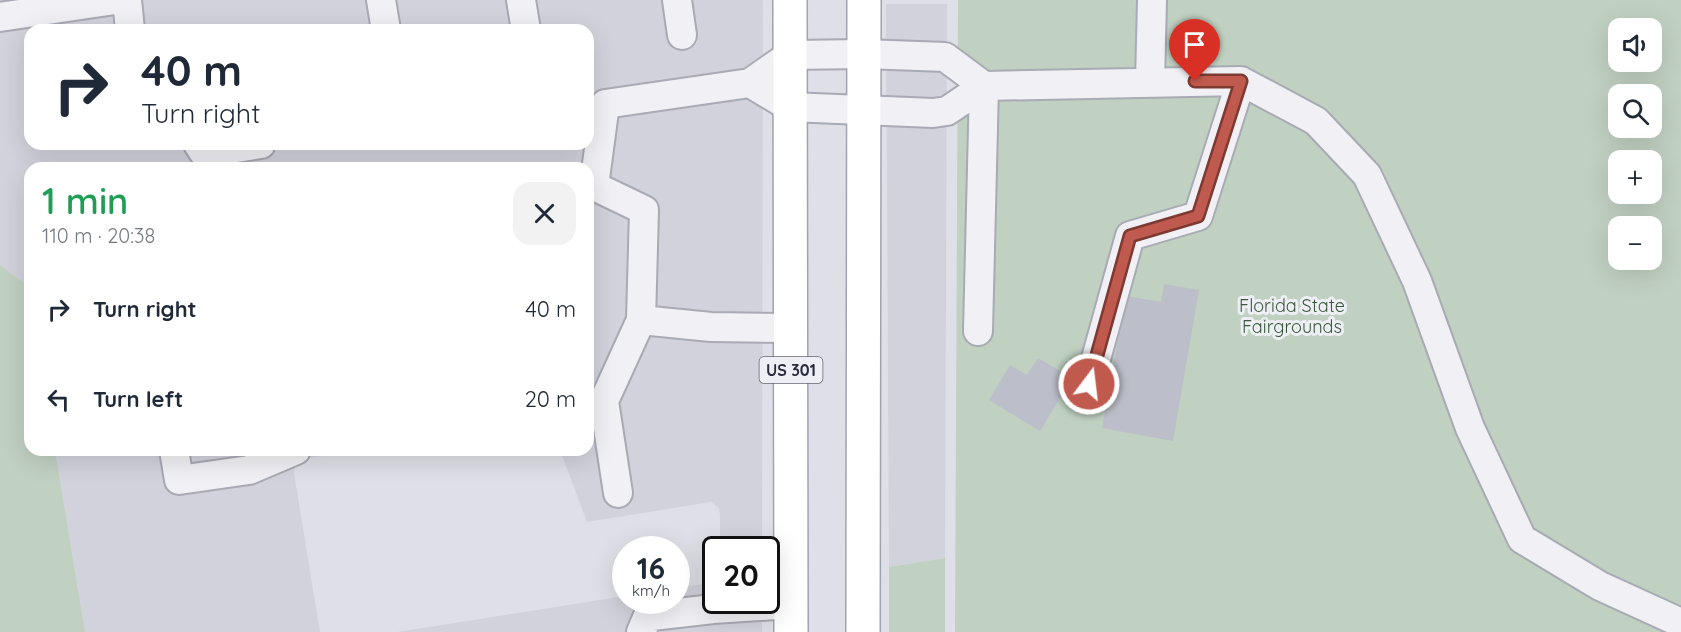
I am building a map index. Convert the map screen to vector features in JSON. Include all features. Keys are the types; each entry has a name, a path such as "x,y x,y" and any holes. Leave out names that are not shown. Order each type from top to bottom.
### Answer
{"main road":[{"name":"US 301","path":"790,0 791,618"},
{"path":"863,632 864,0"}],"lane":[{"path":"0,17 116,0"},
{"path":"127,0 129,24"},
{"path":"381,0 385,24"},
{"path":"521,0 525,24"},
{"path":"677,0 681,35"},
{"path":"1150,82 1152,0"},
{"path":"594,169 605,104 750,83 790,55 864,54 945,57 984,86"},
{"path":"750,83 790,107 933,113 947,111 984,86 1241,81 1316,121 1367,175 1417,282 1470,428 1522,539 1600,586 1681,622"},
{"path":"1089,384 1130,236 1198,216 1241,81"},
{"path":"978,331 984,86"},
{"path":"202,150 204,153 223,150"},
{"path":"594,188 644,210 641,320 596,401 618,493"},
{"path":"641,320 711,327 790,328"},
{"path":"175,456 178,480 249,470 282,456"},
{"path":"641,632 646,618 652,616 713,609 791,618"}],"shaded area":[{"path":"0,0 763,0 762,536 720,536 719,508 711,502 587,522 562,456 594,456 594,162 24,162 24,283 0,265"},
{"path":"886,4 947,4 945,558 889,567"},
{"path":"56,456 323,456 303,459 295,466 294,473 320,632 85,632"},
{"path":"702,584 702,614 762,614 762,632 397,632 612,598 612,614 690,614 690,586"}],"green space":[{"name":"Florida State Fairgrounds","path":"958,0 1681,0 1681,632 955,632"},
{"path":"0,265 24,283 24,456 56,456 85,632 0,632"},
{"path":"945,558 945,632 889,632 889,567"}],"building":[{"path":"1164,284 1199,290 1173,441 1102,428 1126,296 1161,302"},
{"path":"1038,358 1072,378 1040,431 989,400 1010,365 1027,375"}],"route":[{"path":"1089,384 1130,236 1198,216 1241,81 1195,81"}]}
